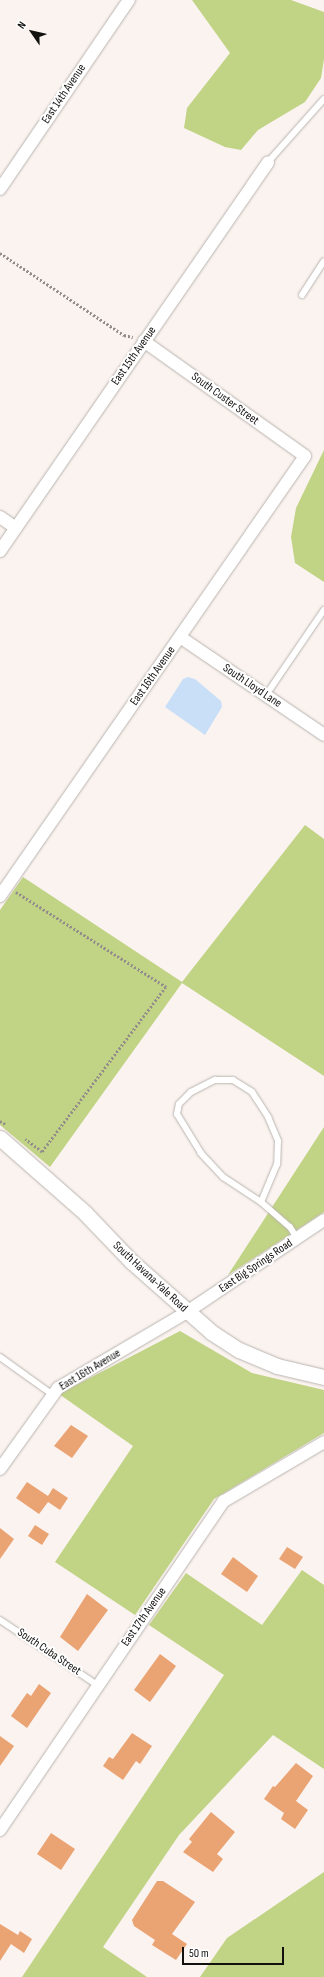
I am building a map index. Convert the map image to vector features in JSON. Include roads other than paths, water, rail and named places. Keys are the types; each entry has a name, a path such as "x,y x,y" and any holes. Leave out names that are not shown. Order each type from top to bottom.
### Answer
{"street":[{"name":"East 14th Avenue","path":"0,189 129,0"},
{"name":"East 15th Avenue","path":"0,551 268,162"},
{"name":"South Custer Street","path":"144,341 305,456"},
{"name":"East 16th Avenue","path":"3,892 305,456"},
{"path":"0,517 16,528"},
{"name":"South Lloyd Lane","path":"180,637 324,734"},
{"name":"South Havana-Yale Road","path":"3,1132 132,1262 211,1332 239,1350 277,1366 324,1378"},
{"name":"East Big Springs Road","path":"187,1312 324,1220"},
{"name":"East 16th Avenue","path":"0,1470 58,1388 187,1312"},
{"name":"East 17th Avenue","path":"0,1830 97,1685 224,1501 324,1442"}],"lane":[{"path":"268,162 324,99"},
{"path":"302,295 324,261"},
{"path":"266,695 324,610"},
{"path":"261,1202 277,1164 278,1141 268,1117 252,1092 233,1080 215,1080 191,1092 179,1104 177,1114 184,1129 205,1158 223,1177 261,1202 290,1227 297,1238"},
{"path":"0,1357 53,1395"},
{"name":"South Cuba Street","path":"0,1620 97,1685"}],"water":[{"path":"188,677 195,679 221,701 222,707 205,735 165,707 183,679"}]}
